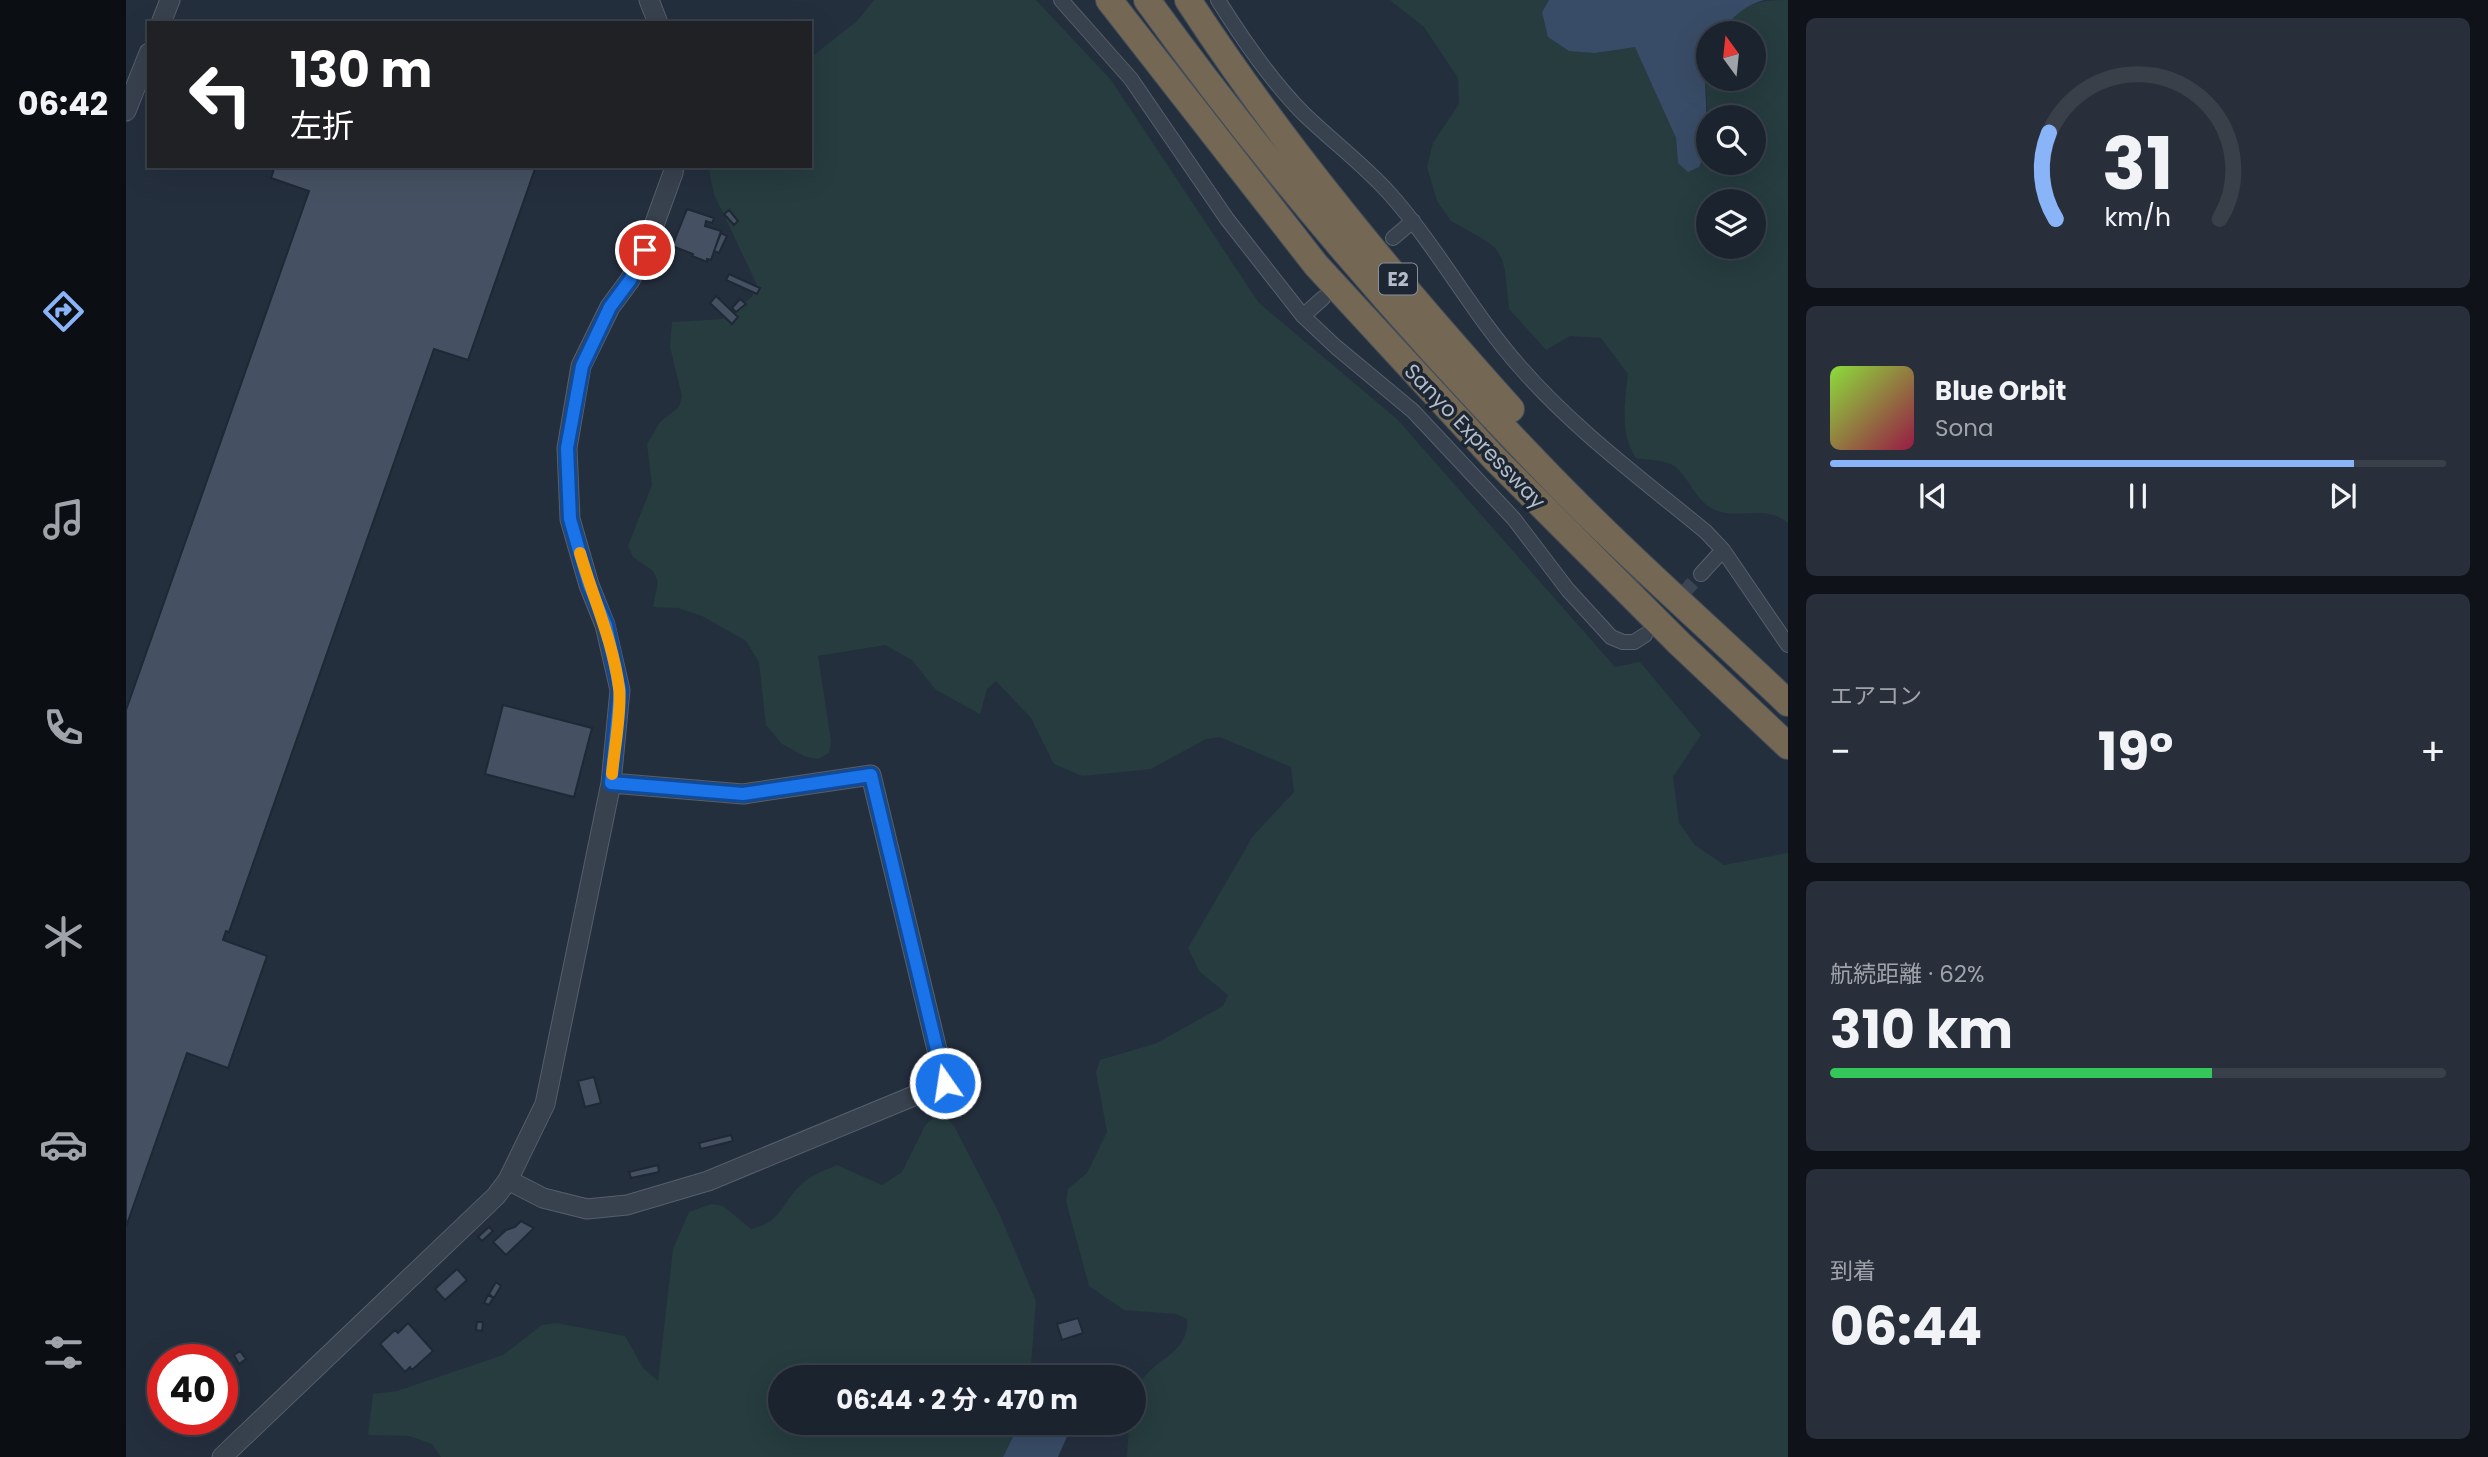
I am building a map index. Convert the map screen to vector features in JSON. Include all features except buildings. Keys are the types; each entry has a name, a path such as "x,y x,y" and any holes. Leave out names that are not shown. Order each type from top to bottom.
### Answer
{"highway":[{"path":"1109,0 1188,103"},
{"path":"1115,0 1188,103"},
{"path":"1147,0 1211,89 1341,249 1540,466 1622,546"},
{"name":"E2","path":"1188,0 1236,73 1350,221 1450,341 1553,456 1622,546 1788,703"},
{"name":"Sanyo Expressway","path":"1188,103 1316,265 1485,449 1680,644 1788,746"}],"street":[{"path":"162,21 170,0"},
{"path":"649,0 657,21"},
{"path":"1061,0 1131,79 1227,219 1303,316 1413,411 1514,519 1568,590 1611,637 1623,642 1634,642 1645,635"},
{"path":"1219,0 1264,67 1303,113 1388,191 1413,221 1479,317 1521,368 1581,429 1706,532 1723,550 1788,645"},
{"path":"126,111 147,58"},
{"path":"222,1457 496,1196 508,1180 544,1104 611,783 620,690 606,625 589,585 570,519 567,448 582,366 610,307 630,280 645,250 674,168"},
{"path":"1393,238 1413,221"},
{"path":"1303,316 1323,298"},
{"path":"1701,574 1723,550"},
{"path":"508,1180 543,1198 587,1209 626,1205 708,1181 945,1083 871,775 743,794 611,783"}],"green space":[{"path":"874,0 1036,0 1111,80 1259,303 1397,419 1615,667 1640,662 1701,735 1673,777 1679,823 1695,845 1724,865 1788,853 1788,1457 1127,1457 1128,1435 1146,1435 1146,1376 1182,1341 1187,1319 1176,1314 1124,1310 1089,1286 1066,1201 1068,1189 1087,1173 1107,1132 1096,1072 1100,1060 1157,1043 1223,1006 1228,995 1199,971 1188,948 1253,836 1294,792 1291,767 1220,737 1206,739 1151,769 1082,776 1054,764 1031,718 996,681 987,689 980,714 936,690 912,660 885,645 818,656 831,741 829,753 818,759 806,757 782,744 766,725 759,662 746,641 702,616 678,608 653,607 658,582 653,571 633,557 628,546 652,485 647,444 660,422 679,407 682,396 670,347 672,322 723,319 752,297 757,285 714,194 708,168 812,168 812,56 857,21"},
{"path":"1390,0 1549,0 1542,12 1595,53 1635,46 1676,138 1678,163 1696,166 1696,175 1766,175 1766,105 1707,105 1706,91 1766,91 1766,21 1731,21 1742,10 1757,3 1788,0 1788,523 1771,514 1733,514 1715,510 1702,501 1671,464 1636,458 1625,428 1628,374 1601,338 1570,336 1546,350 1509,309 1502,259 1495,248 1485,240 1451,221 1437,201 1427,167 1433,143 1459,104 1458,78 1424,27"},
{"path":"933,1117 945,1117 954,1126 1000,1215 1036,1301 1031,1365 768,1365 768,1435 1014,1435 1003,1457 441,1457 432,1444 409,1436 368,1435 373,1394 397,1391 503,1355 542,1325 556,1323 625,1336 643,1368 658,1381 673,1249 689,1212 711,1204 723,1206 751,1229 761,1226 776,1217 806,1180 837,1165 882,1185 902,1172 925,1126"}],"water":[{"path":"1549,0 1764,0 1740,12 1731,21 1696,21 1696,91 1705,91 1706,105 1696,105 1696,168 1688,172 1678,163 1676,138 1635,47 1595,53 1569,51 1548,37 1542,12"},
{"path":"1014,1435 1068,1435 1058,1457 1003,1457"}],"tunnel":[{"path":"1655,624 1701,574"}],"slow traffic":[{"path":"580,553 589,585 606,625 620,690 612,774"}],"route":[{"path":"645,250 630,280 610,307 582,366 567,448 570,519 589,585 606,625 620,690 611,783 743,794 871,775 945,1083"}]}
